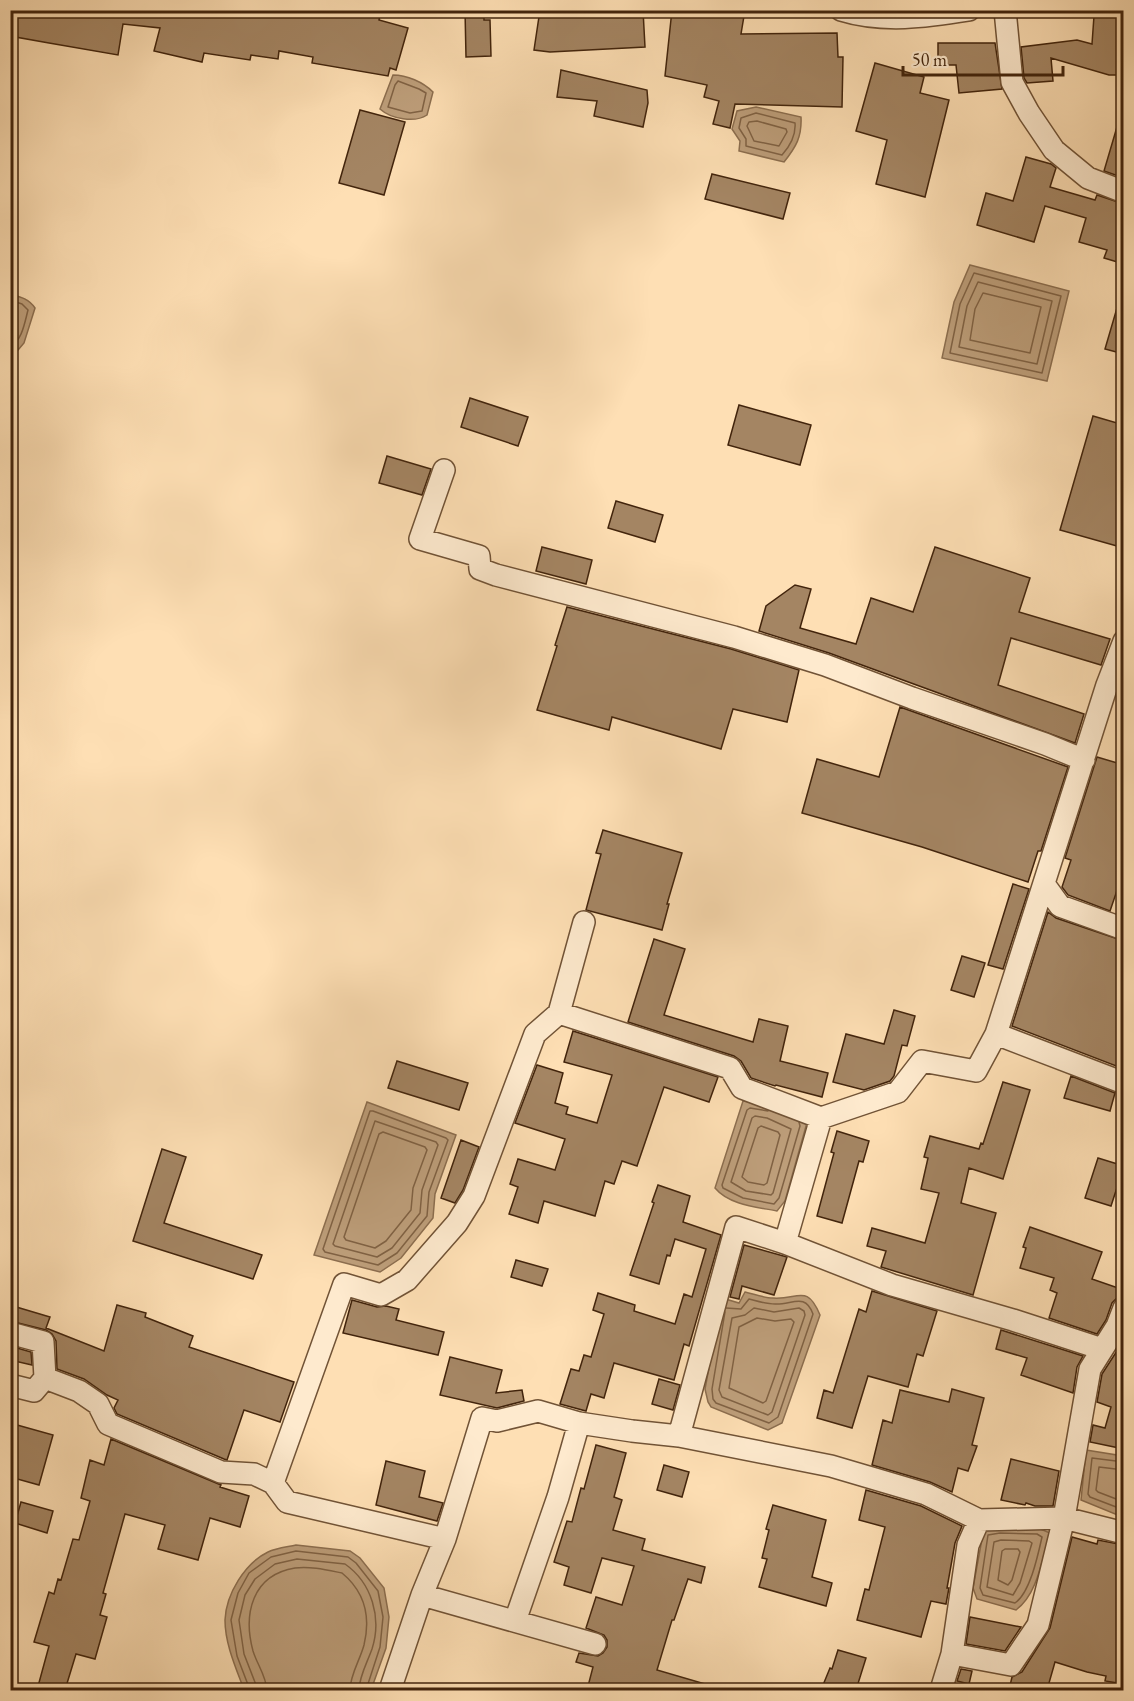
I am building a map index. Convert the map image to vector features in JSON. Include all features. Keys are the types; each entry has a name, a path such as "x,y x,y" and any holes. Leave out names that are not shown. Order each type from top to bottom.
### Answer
{"street":[{"path":"841,10 861,16 921,18 969,10"},
{"path":"1005,10 1012,82 1029,112 1054,150 1088,178 1124,192"},
{"path":"444,470 420,539 479,556 480,569 734,637 825,665 1084,760"},
{"path":"559,1013 730,1068 742,1088 821,1118 898,1092 922,1061 976,1071 996,1034 1107,685 1124,641"},
{"path":"1044,885 1060,906 1124,929"},
{"path":"273,1483 344,1284 381,1295 407,1280 457,1223 474,1196 535,1034 559,1013 584,922"},
{"path":"996,1034 1124,1083"},
{"path":"785,1243 821,1118"},
{"path":"679,1436 736,1227 785,1243 892,1285 1102,1349"},
{"path":"952,1654 1011,1665 1038,1625 1064,1518 1090,1369 1117,1326 1124,1308"},
{"path":"10,1333 43,1342 45,1378 34,1391 10,1385"},
{"path":"45,1378 79,1391 98,1404 108,1425 221,1472 254,1474 273,1483 287,1502 445,1539"},
{"path":"390,1690 422,1595 445,1539 482,1419 497,1421 538,1411 579,1423 679,1436 831,1466 926,1494 979,1520 1064,1518 1124,1533"},
{"path":"515,1621 558,1497 579,1423"},
{"path":"941,1690 952,1654 968,1545 979,1520"},
{"path":"422,1595 595,1644"}],"water":[{"path":"393,75 414,80 433,92 427,115 416,119 403,119 380,109"},
{"path":"756,107 801,117 797,141 784,162 739,151 740,141 732,129 737,111"},
{"path":"970,265 1069,291 1047,381 942,358 954,302"},
{"path":"10,294 27,300 35,308 24,343 18,350 11,352"},
{"path":"743,1101 770,1105 808,1119 785,1201 777,1211 735,1202 715,1188"},
{"path":"367,1102 456,1135 435,1194 433,1218 401,1258 380,1272 314,1255"},
{"path":"745,1292 770,1298 806,1296 811,1299 820,1315 782,1423 768,1430 711,1407 705,1389 722,1298 739,1303"},
{"path":"1086,1450 1123,1456 1123,1515 1120,1516 1081,1500"},
{"path":"984,1528 1038,1528 1050,1533 1034,1585 1016,1610 977,1599 973,1588"},
{"path":"296,1545 350,1551 360,1558 384,1588 389,1617 386,1648 371,1690 246,1690 243,1687 227,1637 225,1620 229,1600 238,1580 260,1557 274,1550"}],"building":[{"path":"10,10 381,10 379,20 408,28 396,70 390,68 388,76 312,63 313,57 279,51 278,59 251,55 250,60 204,53 202,62 154,51 160,28 123,24 118,55 49,43 10,36"},
{"path":"465,10 484,10 484,20 490,20 491,56 466,57"},
{"path":"540,10 643,10 645,47 550,52 534,50"},
{"path":"672,10 745,10 741,34 837,33 838,57 843,57 842,107 735,104 730,128 713,124 719,101 704,97 707,85 665,76"},
{"path":"1094,16 1124,18 1124,75 1109,75 1051,58 1053,81 1027,83 1024,78 1021,47 1077,40 1092,44"},
{"path":"938,43 995,43 1002,89 959,93 956,65 938,65"},
{"path":"875,63 924,77 920,93 949,100 925,197 876,184 887,140 856,131"},
{"path":"561,70 647,90 648,103 643,127 594,116 597,101 557,97"},
{"path":"360,110 405,122 384,195 339,183"},
{"path":"1119,120 1124,120 1124,178 1104,171"},
{"path":"1026,157 1051,164 1056,168 1050,187 1095,200 1097,195 1124,204 1124,264 1104,258 1107,250 1079,242 1086,218 1045,206 1034,242 977,225 986,193 1013,201"},
{"path":"712,174 790,193 783,219 705,199"},
{"path":"1119,301 1124,302 1124,354 1105,349"},
{"path":"470,398 528,417 518,446 461,427"},
{"path":"739,405 811,425 800,465 728,445"},
{"path":"1093,416 1124,425 1124,548 1060,530"},
{"path":"387,456 431,469 422,495 379,483"},
{"path":"616,501 663,515 655,542 608,528"},
{"path":"542,547 592,560 586,584 536,571"},
{"path":"935,547 1030,578 1019,612 1110,639 1101,665 1011,638 998,685 1084,714 1075,743 829,653 759,631 766,606 795,585 811,589 800,628 856,644 871,598 913,612"},
{"path":"567,607 731,649 799,670 787,722 733,709 721,749 612,717 609,730 537,710"},
{"path":"900,707 1068,767 1041,851 1038,851 1028,882 922,847 802,813 817,759 879,777"},
{"path":"1097,757 1124,765 1124,870 1110,911 1068,895 1062,887 1071,860 1065,858"},
{"path":"603,830 682,853 662,930 586,910 601,854 596,853"},
{"path":"1013,884 1029,889 1003,969 988,965"},
{"path":"1048,912 1056,918 1124,941 1124,1069 1012,1026"},
{"path":"654,939 685,949 664,1015 753,1042 759,1019 788,1026 780,1061 828,1073 822,1097 751,1078 741,1061 734,1056 628,1022"},
{"path":"962,956 985,963 974,997 951,990"},
{"path":"894,1010 915,1016 907,1046 902,1045 894,1076 890,1081 864,1090 833,1082 846,1034 884,1044"},
{"path":"573,1031 718,1077 709,1102 664,1087 637,1166 622,1161 614,1184 605,1181 595,1216 544,1201 538,1223 509,1214 518,1187 510,1184 518,1159 555,1170 565,1139 515,1123 537,1065 563,1073 555,1103 568,1107 566,1114 597,1123 612,1075 564,1062"},
{"path":"397,1061 468,1083 459,1110 388,1088"},
{"path":"1071,1076 1115,1093 1110,1111 1064,1098"},
{"path":"1003,1082 1030,1090 1003,1179 969,1168 961,1203 996,1213 973,1295 881,1267 886,1251 867,1246 872,1228 925,1243 939,1193 921,1189 928,1158 924,1157 930,1136 979,1149 981,1143 983,1144"},
{"path":"837,1131 869,1141 863,1162 859,1161 842,1223 817,1216 834,1153 831,1152"},
{"path":"461,1140 479,1147 463,1190 455,1203 441,1198"},
{"path":"162,1149 186,1157 164,1223 262,1255 253,1279 133,1241"},
{"path":"1098,1158 1124,1166 1111,1206 1085,1198"},
{"path":"658,1185 690,1196 683,1222 721,1235 689,1346 684,1344 674,1380 614,1363 604,1398 591,1394 586,1411 560,1404 571,1369 579,1371 584,1355 591,1357 604,1314 593,1310 598,1293 635,1305 634,1311 675,1324 684,1294 692,1297 706,1249 675,1239 670,1256 667,1255 659,1284 630,1275"},
{"path":"1030,1227 1102,1252 1092,1279 1124,1290 1124,1295 1112,1303 1106,1320 1097,1334 1049,1318 1057,1293 1050,1290 1054,1278 1020,1268 1026,1248 1023,1247"},
{"path":"744,1245 787,1257 774,1295 742,1286 739,1299 730,1297"},
{"path":"516,1260 548,1269 542,1286 511,1277"},
{"path":"872,1291 937,1311 923,1356 917,1354 908,1387 868,1376 852,1428 817,1418 824,1390 833,1393 859,1309 866,1312"},
{"path":"352,1300 377,1307 386,1306 399,1309 396,1320 444,1332 438,1355 343,1333"},
{"path":"117,1305 146,1313 145,1317 193,1336 189,1347 294,1382 280,1422 244,1410 227,1460 224,1459 117,1414 114,1408 118,1400 84,1379 57,1369 56,1341 52,1334 46,1330 10,1321 13,1306 50,1317 46,1328 104,1351"},
{"path":"1001,1330 1083,1356 1077,1367 1073,1393 1021,1375 1027,1358 996,1349"},
{"path":"1124,1340 1124,1449 1090,1442 1093,1425 1105,1428 1111,1407 1097,1402 1102,1374"},
{"path":"10,1346 31,1352 32,1365 10,1360"},
{"path":"450,1357 502,1370 496,1393 522,1390 524,1401 497,1408 440,1395"},
{"path":"659,1379 680,1385 673,1410 652,1404"},
{"path":"952,1389 984,1398 972,1445 977,1446 968,1471 958,1468 952,1492 930,1482 872,1465 883,1420 892,1423 900,1390 949,1402"},
{"path":"10,1423 53,1435 39,1485 10,1477"},
{"path":"111,1439 221,1485 220,1487 249,1496 240,1527 210,1518 198,1560 158,1549 165,1525 125,1514 103,1593 106,1594 100,1615 107,1617 95,1659 76,1654 65,1690 37,1690 49,1646 34,1642 49,1592 54,1594 58,1579 61,1580 73,1539 79,1540 90,1501 81,1498 90,1460 104,1465"},
{"path":"596,1445 626,1453 614,1497 622,1500 613,1530 645,1539 642,1550 705,1567 701,1583 688,1579 674,1620 672,1620 657,1670 712,1686 711,1690 587,1690 593,1667 576,1662 579,1653 598,1656 607,1647 604,1635 586,1628 596,1597 622,1605 634,1566 602,1558 591,1593 564,1585 569,1567 554,1562 567,1521 572,1522 581,1488 584,1489"},
{"path":"1011,1459 1059,1471 1053,1506 1035,1506 1026,1503 1025,1505 1001,1500"},
{"path":"386,1461 425,1471 419,1497 443,1503 437,1521 376,1505"},
{"path":"664,1465 689,1472 682,1497 657,1490"},
{"path":"866,1490 921,1506 962,1526 955,1543 946,1604 931,1601 921,1637 857,1620 865,1589 869,1590 885,1527 859,1520"},
{"path":"21,1502 53,1511 47,1533 15,1523"},
{"path":"773,1505 826,1520 812,1577 832,1583 826,1606 759,1587 767,1559 762,1558 769,1530 766,1529"},
{"path":"1072,1537 1097,1544 1098,1540 1124,1545 1124,1684 1105,1681 1106,1676 1055,1662 1047,1690 1009,1690 1012,1677 1022,1672 1050,1628"},
{"path":"970,1617 1021,1627 1005,1651 966,1644"},
{"path":"838,1650 866,1658 856,1690 821,1690 830,1668 832,1669"},
{"path":"961,1669 972,1671 969,1684 957,1681"}]}
